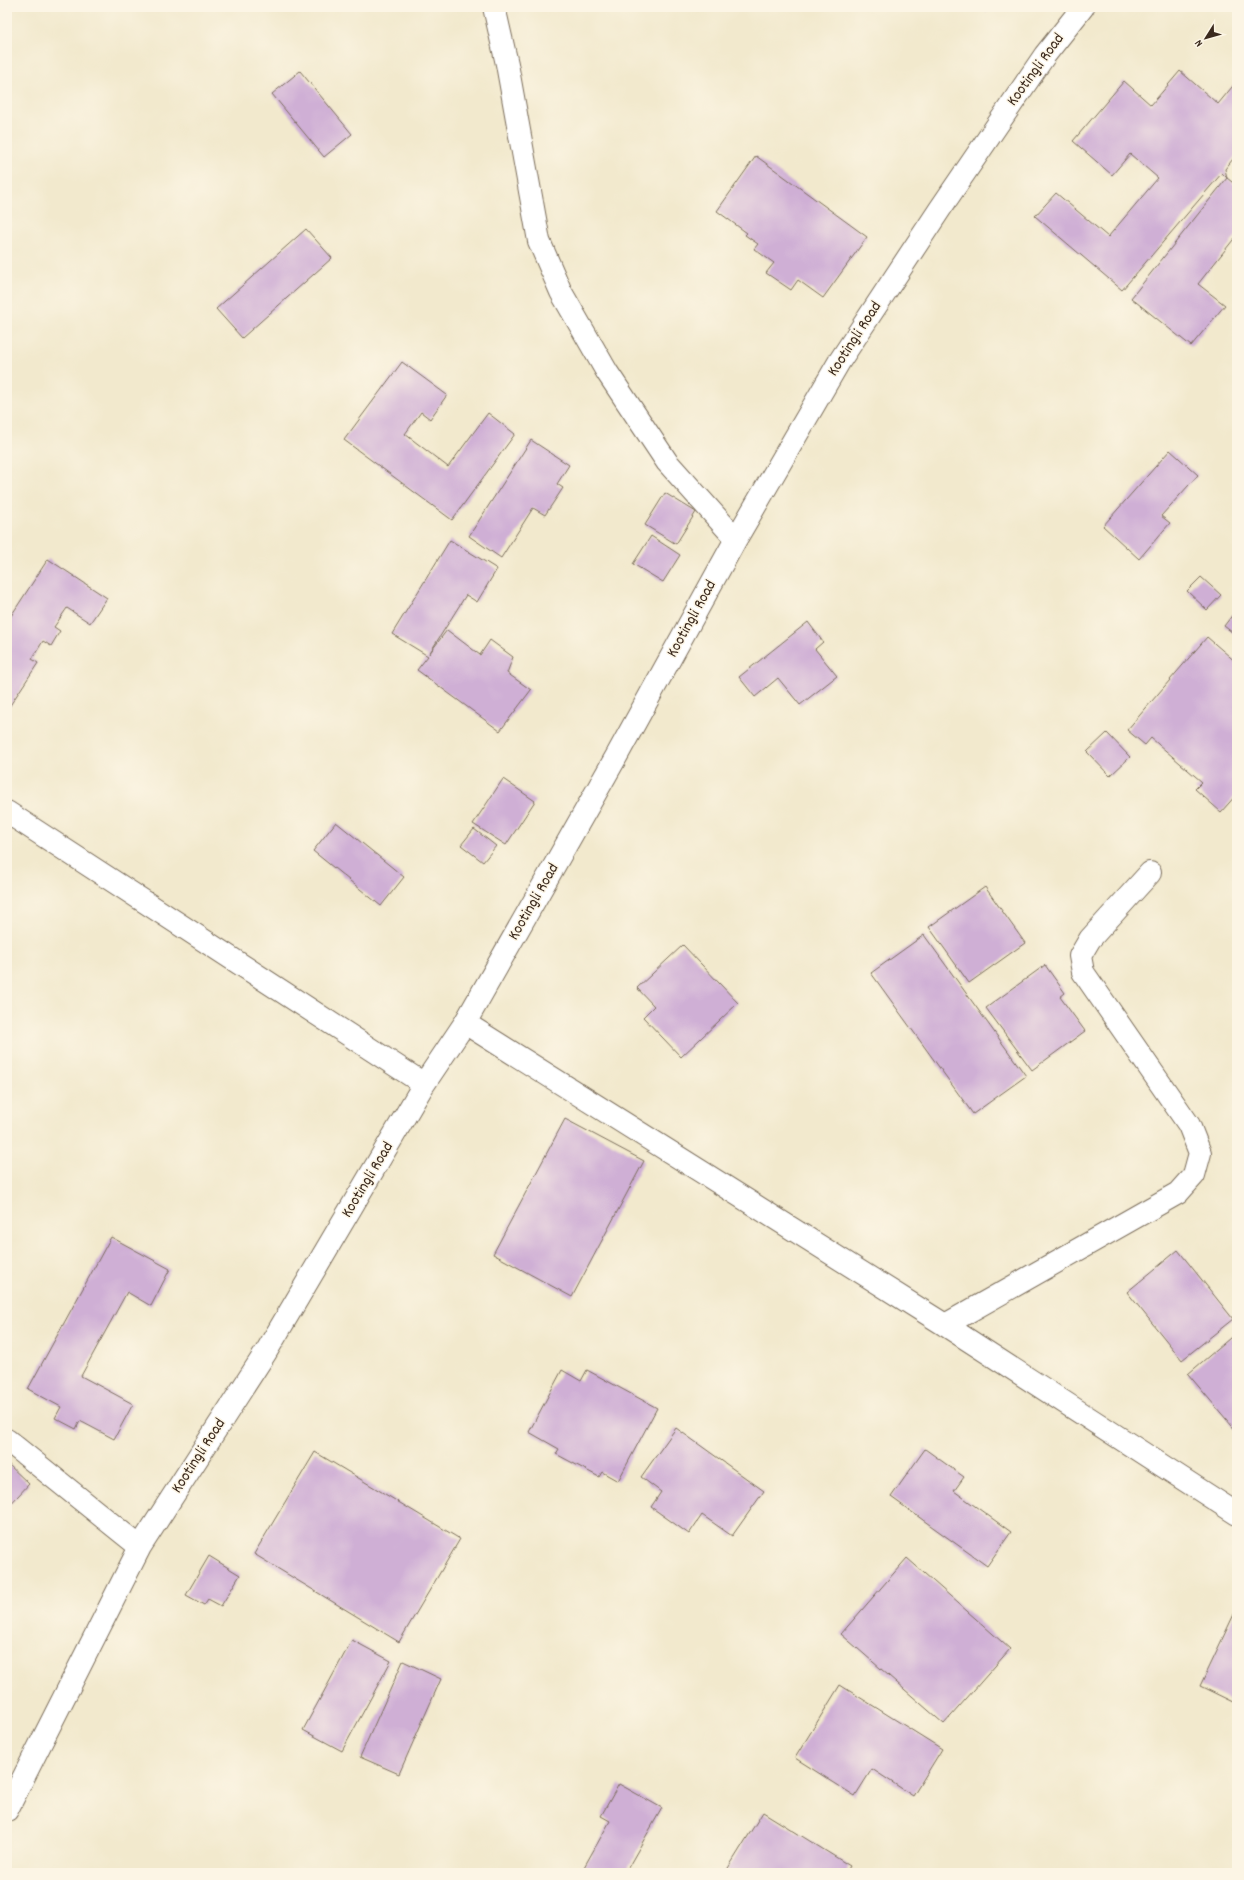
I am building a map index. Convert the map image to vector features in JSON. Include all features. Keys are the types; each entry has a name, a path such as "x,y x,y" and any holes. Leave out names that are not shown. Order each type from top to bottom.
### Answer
{"street":[{"path":"494,7 507,64 539,241 561,292 607,372 668,462 736,539"},
{"name":"Kootingli Road","path":"7,1810 140,1547 266,1352 424,1084 465,1023 616,757 736,539 848,349 940,209 1032,74 1083,7"},
{"path":"7,812 424,1084"},
{"path":"945,1326 1178,1193 1194,1175 1200,1153 1188,1125 1083,972 1080,956 1090,938 1150,873"},
{"path":"465,1023 945,1326 1237,1514"},
{"path":"7,1440 140,1547"}],"building":[{"path":"982,7 991,7 987,12"},
{"path":"300,71 352,134 324,157 272,94"},
{"path":"1180,71 1218,104 1237,81 1237,154 1225,169 1227,178 1222,173 1122,290 1035,216 1056,193 1108,237 1158,178 1130,154 1112,175 1073,141 1124,81 1151,105"},
{"path":"756,156 867,237 823,298 798,280 791,290 766,273 774,263 754,249 758,244 745,235 747,233 717,211"},
{"path":"1227,178 1237,186 1237,235 1198,284 1225,305 1191,346 1131,298"},
{"path":"306,229 332,258 242,338 216,309"},
{"path":"402,362 447,395 430,419 421,412 405,434 448,467 488,413 515,434 452,520 344,440"},
{"path":"531,440 569,465 557,484 563,488 545,515 533,508 501,558 469,536"},
{"path":"1170,450 1198,475 1161,516 1170,523 1139,559 1103,526"},
{"path":"665,493 696,512 676,544 645,525"},
{"path":"651,536 680,555 663,582 633,564"},
{"path":"450,540 497,569 477,602 466,595 429,654 447,630 480,655 490,640 513,657 507,673 531,690 500,731 417,670 428,656 392,634"},
{"path":"48,559 107,598 90,623 67,608 54,627 60,631 51,646 43,641 32,659 38,663 7,710 7,622"},
{"path":"1201,577 1221,595 1207,610 1187,591"},
{"path":"1237,609 1237,636 1224,626"},
{"path":"808,622 823,642 815,649 837,676 800,705 778,678 755,697 739,677"},
{"path":"1207,637 1237,663 1237,794 1221,812 1195,789 1202,782 1151,738 1145,745 1127,730"},
{"path":"1107,733 1130,757 1110,776 1087,752"},
{"path":"503,779 535,801 506,845 473,824"},
{"path":"336,822 404,877 381,906 313,851"},
{"path":"474,829 496,846 483,862 461,845"},
{"path":"985,887 1025,943 969,983 929,927"},
{"path":"924,935 1026,1076 973,1114 871,973"},
{"path":"683,945 738,1003 681,1057 643,1017 654,1006 637,988"},
{"path":"1045,965 1065,993 1060,997 1085,1031 1032,1070 986,1008"},
{"path":"565,1119 644,1161 572,1297 493,1254"},
{"path":"111,1237 170,1269 151,1306 127,1292 81,1376 133,1404 114,1439 80,1421 76,1429 55,1418 61,1407 28,1389"},
{"path":"1178,1250 1233,1319 1182,1360 1127,1292"},
{"path":"1237,1332 1237,1432 1188,1374"},
{"path":"562,1370 581,1381 587,1370 657,1408 618,1481 602,1472 599,1477 556,1454 559,1449 529,1432"},
{"path":"676,1428 764,1491 732,1536 702,1515 689,1534 651,1507 661,1492 641,1477"},
{"path":"925,1449 964,1477 954,1491 1011,1532 987,1566 891,1497"},
{"path":"315,1452 460,1539 399,1642 254,1554"},
{"path":"7,1463 29,1484 7,1508"},
{"path":"209,1556 240,1575 221,1606 208,1599 204,1605 186,1595"},
{"path":"907,1558 1010,1649 944,1724 841,1634"},
{"path":"1237,1608 1237,1704 1200,1686"},
{"path":"352,1640 391,1661 342,1751 303,1730"},
{"path":"403,1661 441,1679 399,1774 360,1757"},
{"path":"840,1685 942,1749 913,1796 872,1769 855,1796 795,1758"},
{"path":"619,1784 662,1808 625,1873 591,1873 583,1869 610,1821 601,1816"},
{"path":"763,1812 850,1866 846,1873 725,1873"}]}
